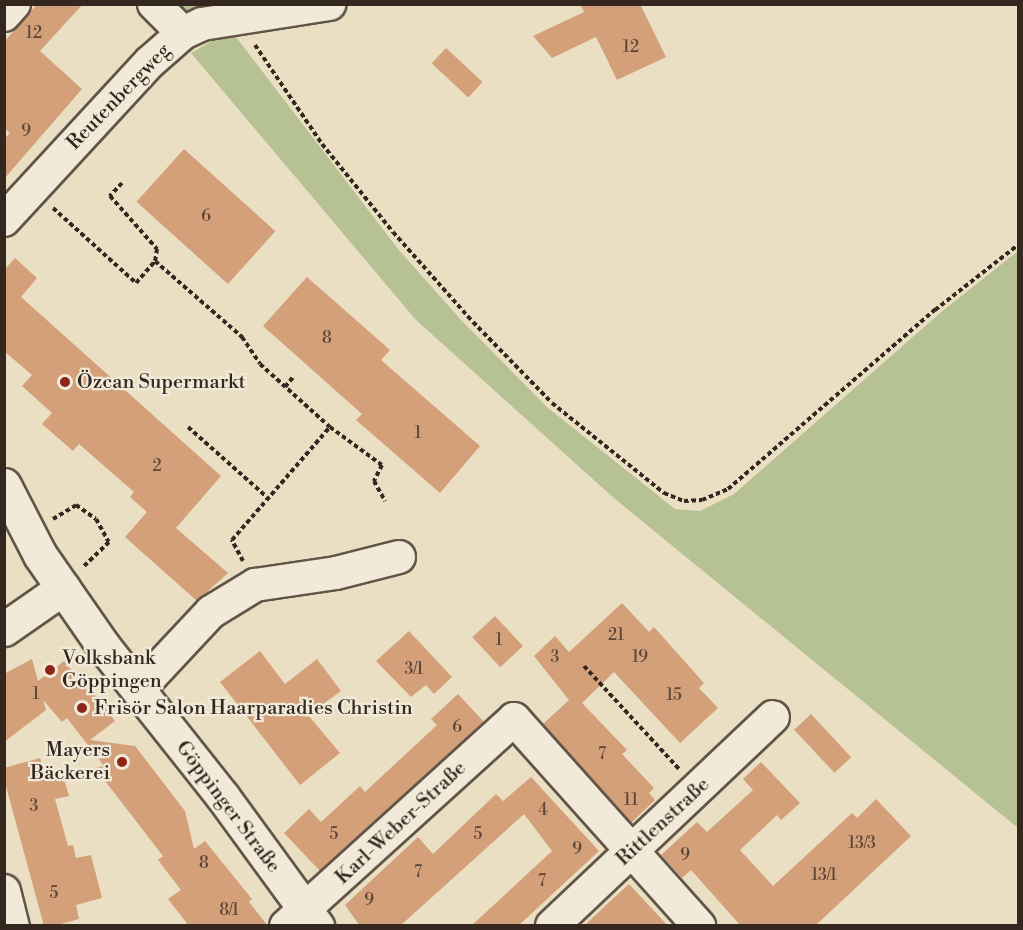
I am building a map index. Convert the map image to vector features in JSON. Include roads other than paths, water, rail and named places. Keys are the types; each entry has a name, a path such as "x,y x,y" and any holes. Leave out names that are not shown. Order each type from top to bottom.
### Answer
{"street":[{"path":"4,15 14,4"},
{"path":"154,4 183,33"},
{"name":"Reutenbergweg","path":"4,220 150,62 183,33 202,24 237,17 329,4"},
{"name":"Göppinger Straße","path":"4,485 26,529 63,588 138,690 223,797 303,921"},
{"path":"138,690 211,612 255,585 336,573 399,557"},
{"path":"4,630 63,588"},
{"name":"Rittlenstraße","path":"552,926 773,717"},
{"name":"Karl-Weber-Straße","path":"303,921 514,719 632,851"},
{"path":"632,851 699,926"},
{"path":"4,891 13,926"}],"place":[{"name":"Özcan Supermarkt","path":"65,382"},
{"name":"Volksbank Göppingen","path":"50,670"},
{"name":"Frisör Salon Haarparadies Christin","path":"82,708"},
{"name":"Mayers Bäckerei","path":"122,762"}]}
